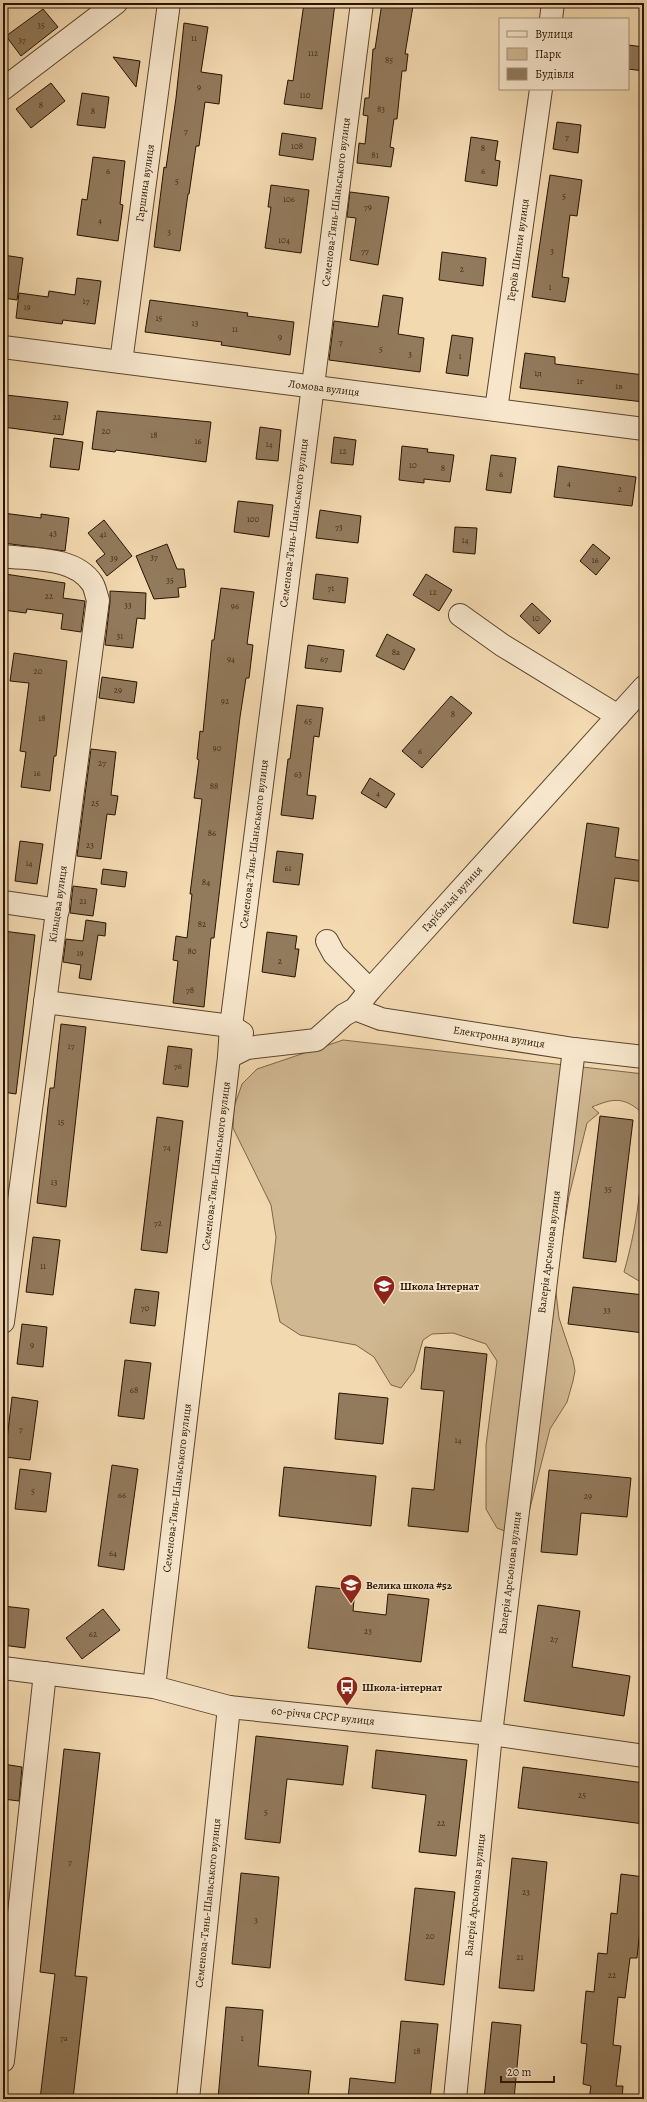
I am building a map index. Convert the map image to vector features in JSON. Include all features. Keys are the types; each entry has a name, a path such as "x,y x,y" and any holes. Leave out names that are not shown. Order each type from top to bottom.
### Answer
{"street":[{"path":"3,88 116,3"},
{"name":"Гаршина вулиця","path":"121,362 169,3"},
{"name":"Семенова-Тянь-Шаньського вулиця","path":"154,1687 229,1057 231,1026 362,3"},
{"path":"551,18 553,3"},
{"name":"Героїв Шипки вулиця","path":"496,410 541,90"},
{"name":"Ломова вулиця","path":"3,347 644,429"},
{"name":"Кільцева вулиця","path":"3,556 65,564 80,570 92,583 98,600 3,1322"},
{"path":"460,615 502,645 618,716"},
{"name":"Гарібальді вулиця","path":"229,1057 247,1048 316,1040 344,1015 355,1009 370,990 644,687"},
{"path":"3,902 58,910"},
{"path":"327,942 334,954 370,990"},
{"path":"45,1002 231,1026 260,1047"},
{"name":"Електронна вулиця","path":"355,1009 381,1019 574,1049 644,1057"},
{"name":"Валерія Арсьонова вулиця","path":"455,2099 490,1734 574,1049"},
{"name":"60-річчя СРСР вулиця","path":"3,1668 154,1687 229,1707 490,1734 644,1756"},
{"path":"3,2061 9,1947 46,1673"},
{"name":"Семенова-Тянь-Шаньського вулиця","path":"188,2099 229,1707"}],"green space":[{"path":"343,1040 644,1074 644,1284 624,1272 634,1232 640,1192 642,1152 640,1111 634,1106 622,1101 617,1100 605,1102 592,1107 599,1113 587,1123 569,1196 555,1284 559,1318 573,1360 575,1371 573,1381 567,1402 550,1429 526,1524 507,1532 497,1528 486,1509 486,1445 497,1361 486,1344 453,1333 432,1334 423,1340 414,1371 401,1388 391,1385 374,1357 356,1345 300,1335 280,1322 271,1281 276,1237 271,1205 233,1128 234,1107 242,1084 257,1069"}],"building":[{"path":"304,3 335,3 322,109 284,104 288,80 293,81"},
{"path":"382,3 413,6 405,54 408,54 406,71 402,71 397,119 394,119 390,147 394,148 391,167 357,163 359,143 365,144 368,116 363,115 365,98 369,98 373,49 375,49"},
{"path":"43,9 58,27 21,56 6,36"},
{"path":"184,23 208,27 201,72 222,75 219,104 205,102 199,146 196,146 180,251 154,247 164,167 166,168 176,98"},
{"path":"629,45 644,47 644,71 629,69"},
{"path":"113,57 140,61 136,87"},
{"path":"51,83 65,101 31,128 16,109"},
{"path":"82,93 109,97 105,128 77,125"},
{"path":"557,122 581,125 578,153 553,149"},
{"path":"282,133 316,138 313,160 279,155"},
{"path":"471,137 498,141 495,160 500,161 497,186 465,181"},
{"path":"93,157 125,161 120,204 123,205 118,241 77,235 82,199 87,200"},
{"path":"550,175 582,180 577,216 570,215 562,277 569,278 565,302 532,297"},
{"path":"271,185 309,190 301,253 265,248 271,207 268,207"},
{"path":"350,192 389,197 378,265 350,260 356,218 347,217"},
{"path":"442,252 486,258 483,286 439,280"},
{"path":"3,255 23,258 17,300 3,298"},
{"path":"77,278 101,281 95,324 63,320 62,324 16,318 19,293 48,297 49,291 75,295"},
{"path":"383,295 403,298 398,334 424,338 420,372 329,360 334,321 378,327"},
{"path":"150,300 248,313 247,316 294,322 290,355 221,345 222,342 145,332"},
{"path":"452,335 473,338 468,376 446,373"},
{"path":"525,353 555,357 555,364 644,375 644,402 520,388"},
{"path":"6,395 68,402 63,435 3,427"},
{"path":"97,411 211,422 206,462 116,450 115,452 92,449"},
{"path":"260,427 281,430 278,461 256,459"},
{"path":"334,437 356,440 353,465 331,463"},
{"path":"54,438 83,442 79,470 50,467"},
{"path":"402,446 428,449 427,452 454,455 450,482 424,479 424,483 399,480"},
{"path":"491,455 516,458 511,493 486,490"},
{"path":"558,466 636,477 632,506 554,497"},
{"path":"238,501 273,505 269,537 234,532"},
{"path":"320,510 361,516 358,543 316,538"},
{"path":"3,513 41,518 41,514 69,518 65,551 3,543"},
{"path":"104,520 132,556 107,576 96,561 105,554 88,533"},
{"path":"455,527 477,528 475,554 453,552"},
{"path":"167,544 177,569 184,569 186,587 178,588 179,597 154,599 136,556"},
{"path":"593,544 610,558 596,575 580,561"},
{"path":"5,574 65,583 63,598 85,601 81,632 61,629 63,614 27,609 26,613 3,610"},
{"path":"316,574 348,578 345,603 313,599"},
{"path":"426,574 452,590 439,611 413,595"},
{"path":"221,588 254,592 247,644 253,645 249,678 246,678 240,717 214,938 211,938 204,1007 173,1003 178,961 173,960 176,936 187,938 192,894 190,894 202,799 194,798 199,760 197,759 200,731 203,732 212,640 214,640"},
{"path":"110,591 146,593 145,619 137,618 133,648 105,645"},
{"path":"532,603 551,621 539,634 520,616"},
{"path":"387,634 415,649 404,670 376,656"},
{"path":"308,645 344,650 341,672 305,668"},
{"path":"14,653 67,661 56,756 54,756 50,791 21,787 26,752 20,751 29,683 10,681"},
{"path":"102,677 137,682 134,703 99,698"},
{"path":"451,696 472,713 422,768 402,751"},
{"path":"297,705 323,708 319,737 314,736 307,795 316,796 313,819 281,815"},
{"path":"91,749 116,752 111,795 118,796 115,815 107,814 101,859 77,856"},
{"path":"370,778 395,794 386,808 361,793"},
{"path":"587,823 619,828 615,857 644,861 644,882 615,878 608,928 573,923"},
{"path":"20,841 43,844 37,884 15,881"},
{"path":"277,851 303,854 299,885 273,882"},
{"path":"103,869 127,872 125,887 101,884"},
{"path":"73,886 97,889 93,916 70,913"},
{"path":"86,920 106,923 105,936 98,935 91,980 79,978 81,965 63,962 66,939 83,941"},
{"path":"3,931 35,935 16,1094 3,1092"},
{"path":"267,932 297,936 295,949 299,949 295,977 262,972"},
{"path":"61,1024 86,1027 66,1207 37,1203 50,1088 54,1088"},
{"path":"168,1046 192,1049 188,1087 163,1084"},
{"path":"600,1116 633,1120 616,1262 583,1258"},
{"path":"157,1117 183,1121 167,1253 141,1250"},
{"path":"33,1237 60,1240 53,1295 26,1292"},
{"path":"573,1287 644,1295 644,1333 568,1324"},
{"path":"135,1289 159,1292 155,1326 130,1323"},
{"path":"22,1324 47,1327 43,1367 17,1364"},
{"path":"425,1347 487,1354 468,1532 408,1526 412,1488 434,1490 444,1391 421,1389"},
{"path":"125,1360 151,1363 144,1419 118,1416"},
{"path":"339,1393 388,1398 383,1444 335,1439"},
{"path":"12,1397 38,1401 30,1460 5,1457"},
{"path":"112,1465 138,1469 124,1570 98,1566"},
{"path":"284,1467 376,1476 371,1526 279,1516"},
{"path":"20,1469 51,1473 46,1512 15,1509"},
{"path":"549,1470 631,1478 627,1517 581,1513 577,1555 541,1552"},
{"path":"316,1586 355,1590 353,1611 386,1615 388,1594 429,1599 421,1662 308,1648"},
{"path":"538,1605 580,1611 572,1667 630,1676 624,1716 524,1701"},
{"path":"3,1606 29,1609 25,1648 3,1645"},
{"path":"103,1609 120,1630 82,1659 66,1638"},
{"path":"256,1736 348,1746 343,1785 287,1779 280,1843 245,1839"},
{"path":"64,1749 100,1753 75,1976 87,1977 73,2099 40,2099 55,1974 40,1972"},
{"path":"376,1750 467,1760 456,1856 419,1852 426,1795 372,1788"},
{"path":"3,1764 22,1767 19,1801 3,1799"},
{"path":"523,1767 644,1783 644,1824 518,1808"},
{"path":"512,1858 547,1862 534,1991 499,1988"},
{"path":"241,1873 279,1877 270,1968 232,1964"},
{"path":"621,1874 644,1877 644,1920 641,1919 637,1958 630,1958 625,1998 618,1997 613,2045 621,2046 616,2086 623,2086 622,2099 589,2099 591,2086 583,2084 587,2044 581,2043 586,1991 594,1992 598,1953 607,1954 611,1913 617,1914"},
{"path":"415,1888 455,1892 444,1985 405,1980"},
{"path":"226,2007 263,2010 258,2066 311,2071 308,2099 218,2099"},
{"path":"401,2021 438,2024 430,2099 348,2099 350,2078 395,2083"},
{"path":"492,2022 521,2025 514,2099 484,2099"}],"place":[{"name":"Школа Інтернат","path":"384,1306"},
{"name":"Велика школа #52","path":"351,1604"},
{"name":"Школа-інтернат","path":"347,1706"}]}
